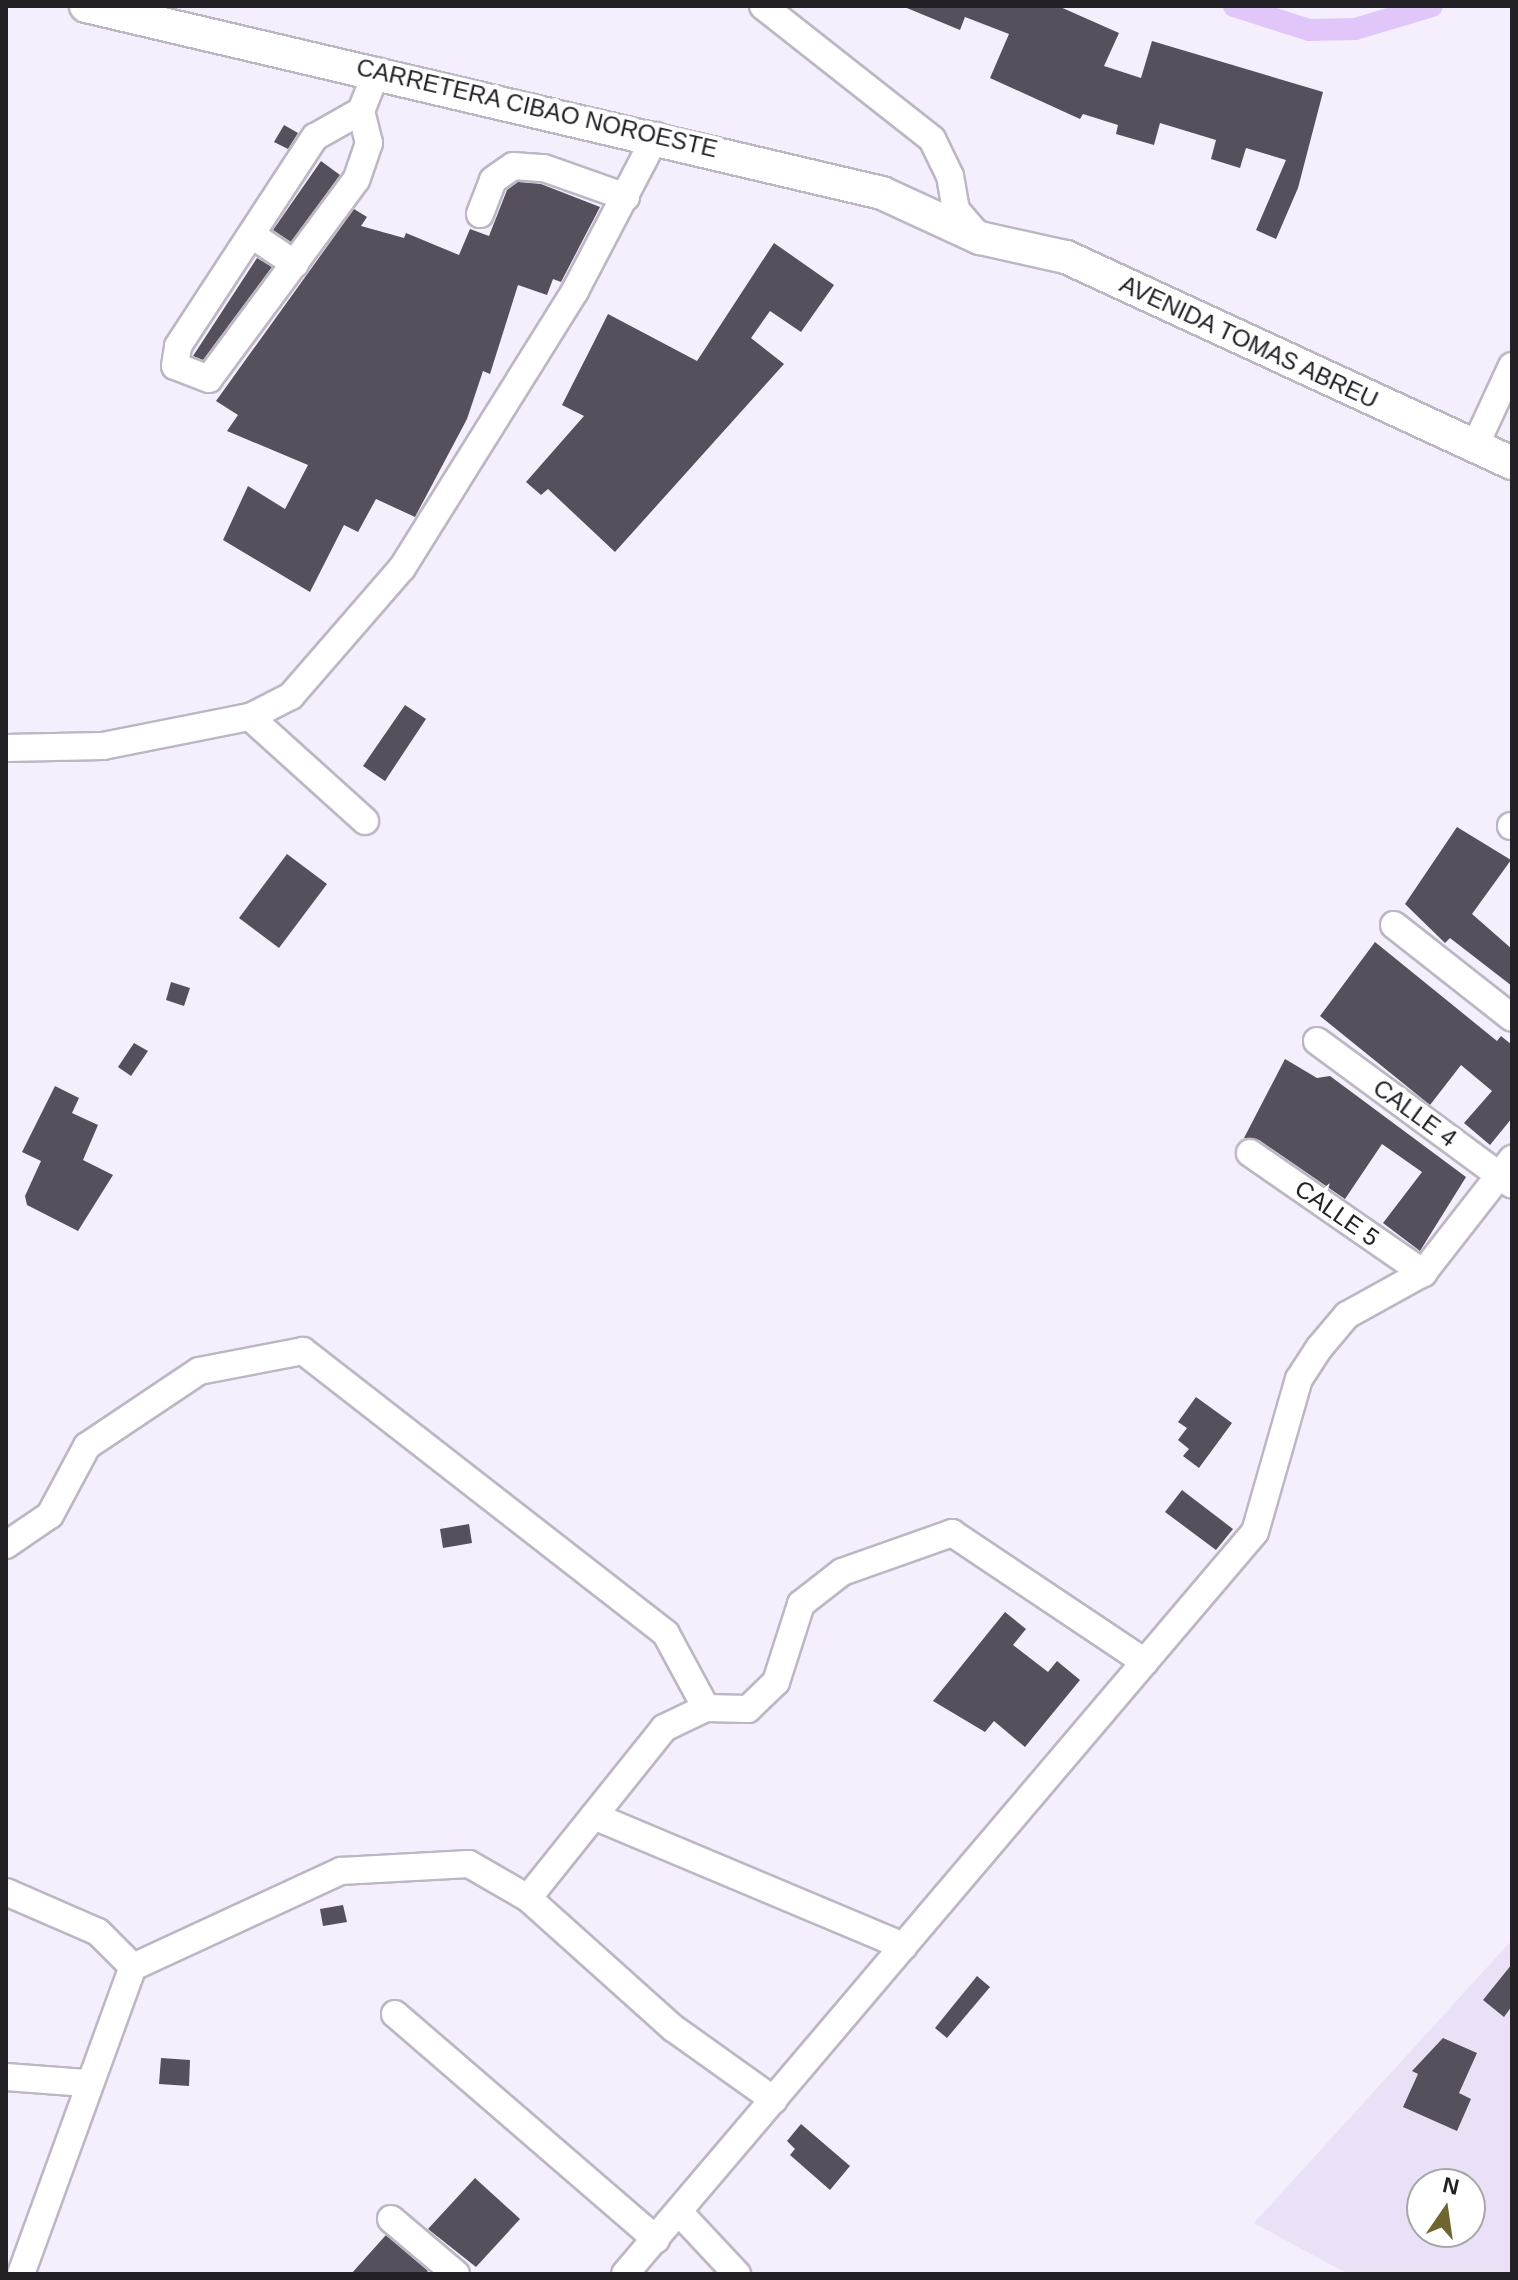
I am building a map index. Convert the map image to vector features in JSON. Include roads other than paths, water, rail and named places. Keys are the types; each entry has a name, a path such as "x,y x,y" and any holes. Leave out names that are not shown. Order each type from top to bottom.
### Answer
{"main road":[{"name":"CARRETERA CIBAO NOROESTE","path":"86,6 656,136 882,193 980,238"},
{"name":"AVENIDA TOMAS ABREU","path":"980,238 1066,257 1512,463"}],"street":[{"path":"763,6 932,139 950,176 956,210 980,238"},
{"path":"361,111 324,126 178,346 175,366 209,379 362,172 369,143 361,111 377,71"},
{"path":"6,748 103,746 250,717 291,696 402,568 626,197 656,136"},
{"path":"480,214 493,180 513,166 544,168 626,197"},
{"path":"252,235 295,264"},
{"path":"1475,446 1512,366"},
{"path":"250,717 365,821"},
{"path":"1394,925 1512,1018"},
{"name":"CALLE 4","path":"1317,1041 1508,1173"},
{"name":"CALLE 5","path":"1250,1153 1423,1273"},
{"path":"625,2274 1255,1532 1299,1379 1320,1347 1347,1315 1423,1273 1508,1173"},
{"path":"6,1545 50,1515 87,1446 199,1371 303,1351 666,1634 706,1708"},
{"path":"528,1898 664,1728 706,1708 748,1709 776,1682 801,1604 842,1572 952,1533 1145,1662"},
{"path":"594,1816 904,1946"},
{"path":"21,2274 86,2083 133,1967 341,1871 469,1864 528,1898 673,2028 774,2100"},
{"path":"6,1892 98,1932 133,1967"},
{"path":"395,2014 656,2239"},
{"path":"6,2077 86,2083"},
{"path":"679,2212 737,2274"},
{"path":"391,2219 456,2274"}],"waterway":[{"path":"1234,6 1309,30 1355,29 1432,6"}]}
